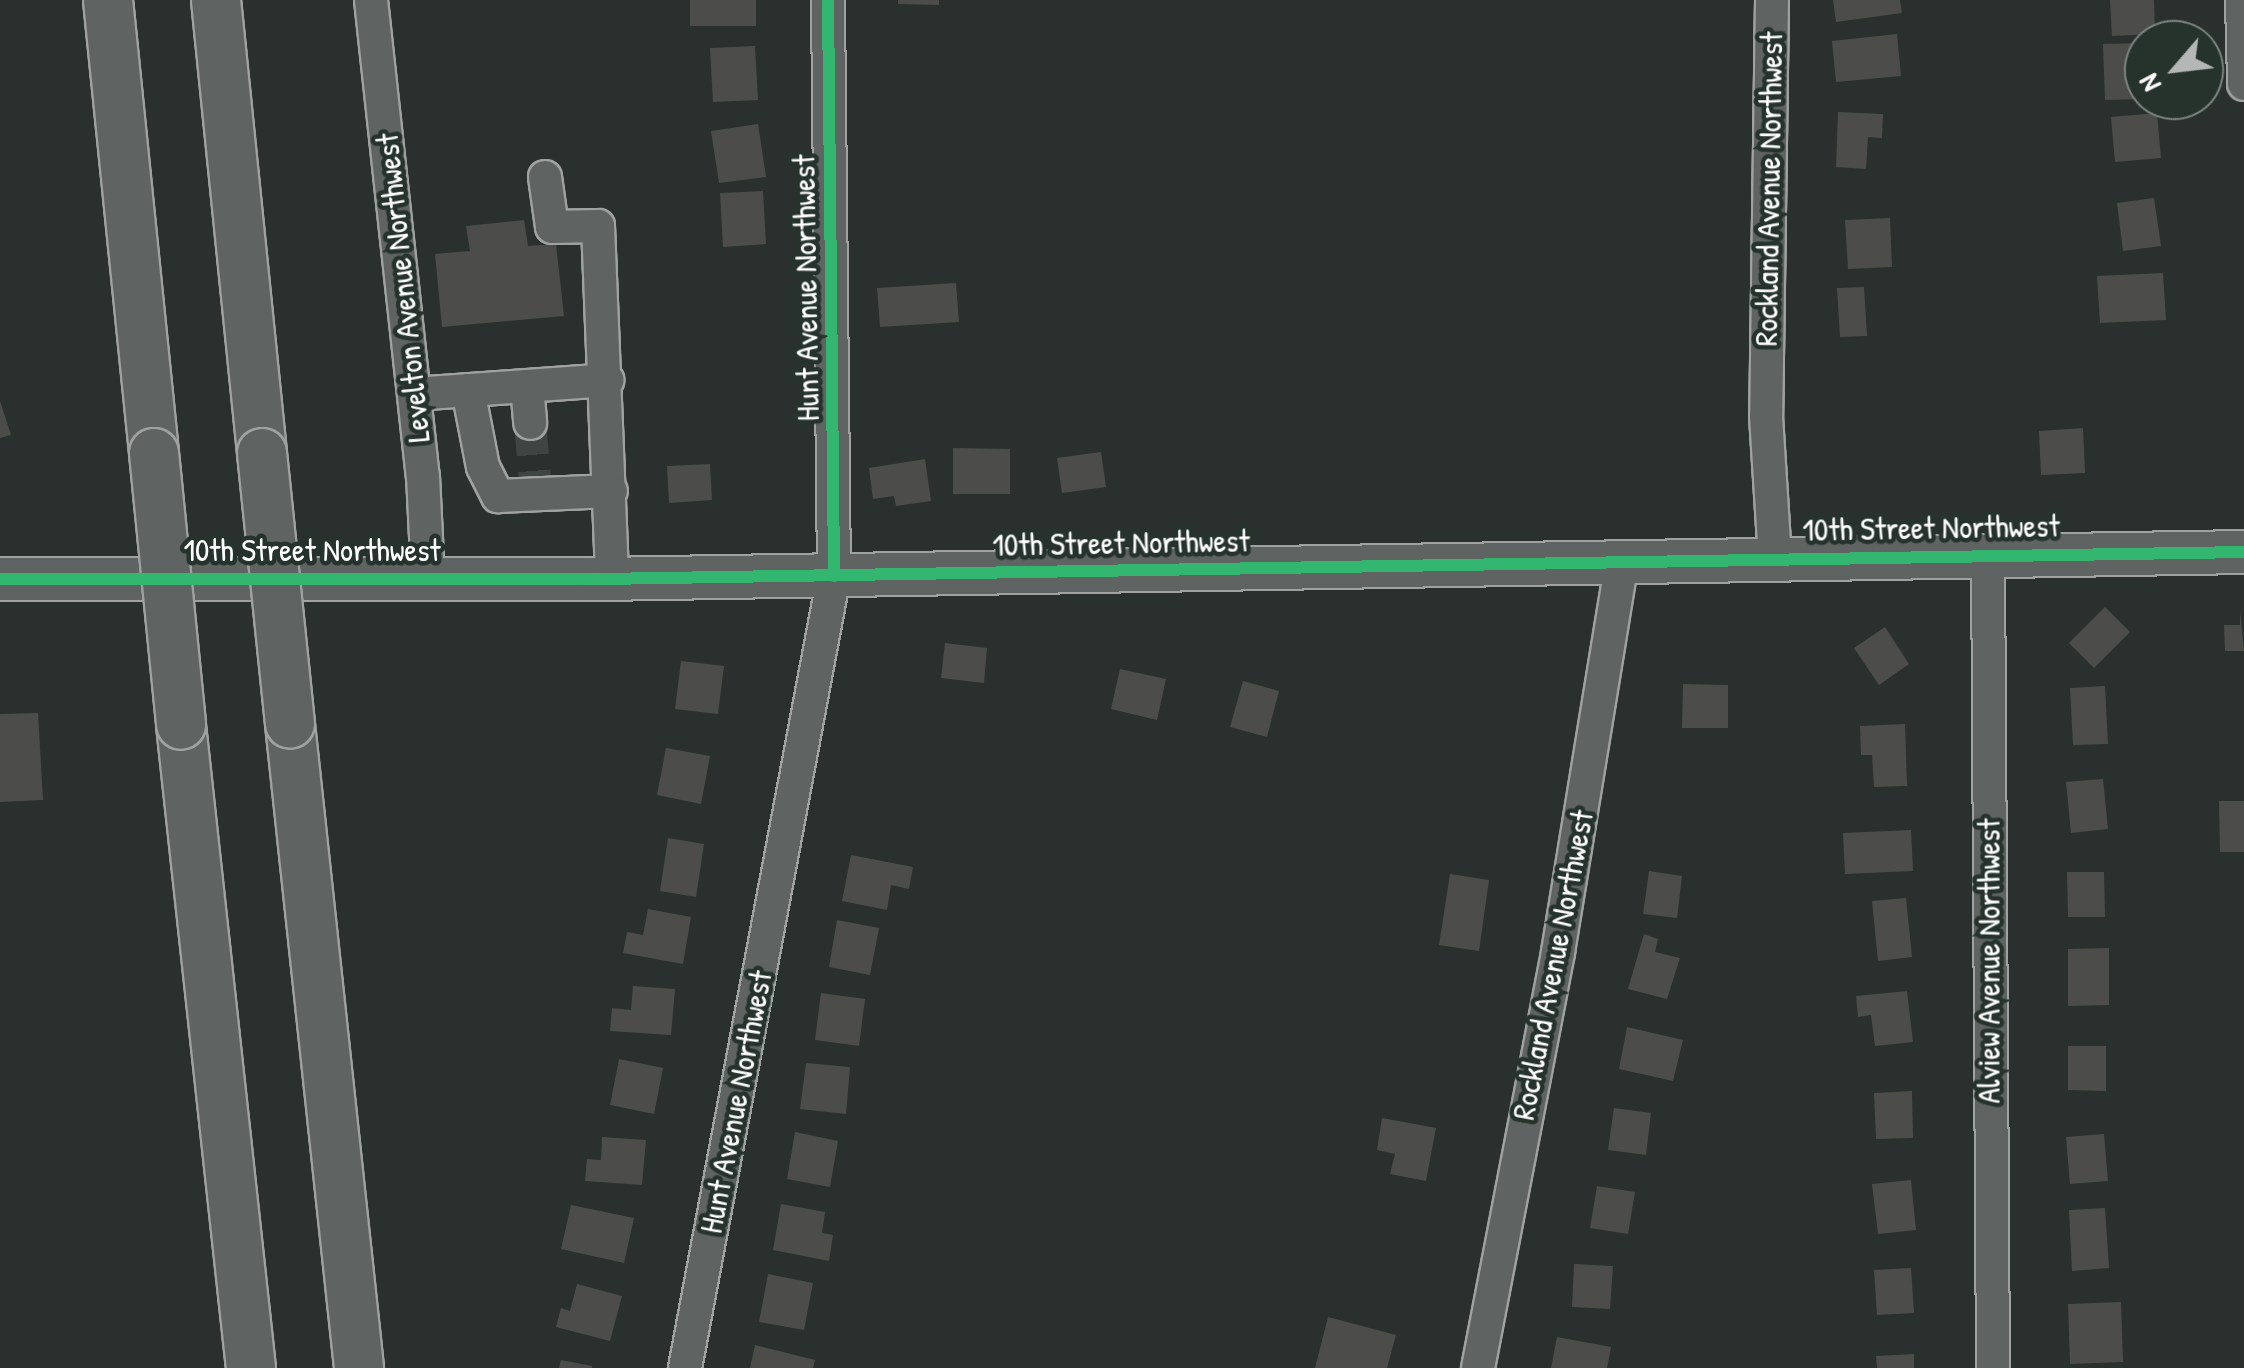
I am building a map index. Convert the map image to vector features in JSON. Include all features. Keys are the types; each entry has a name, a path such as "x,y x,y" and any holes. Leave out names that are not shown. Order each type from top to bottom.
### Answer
{"highway":[{"path":"108,0 251,1368"},
{"path":"216,0 359,1368"}],"main road":[{"name":"10th Street Northwest","path":"0,579 834,576 2244,552"}],"street":[{"name":"Levelton Avenue Northwest","path":"371,0 414,394 428,577"},
{"name":"Hunt Avenue Northwest","path":"685,1368 834,576 828,0"},
{"name":"Rockland Avenue Northwest","path":"1772,0 1766,416 1775,558"},
{"path":"2242,0 2244,84"},
{"path":"545,177 552,227 598,226 612,578"},
{"path":"414,394 607,380"},
{"path":"527,386 530,424"},
{"path":"468,390 483,467 498,496 536,488 611,491"},
{"name":"Alview Avenue Northwest","path":"1988,554 1993,1368"},
{"name":"Rockland Avenue Northwest","path":"1478,1368 1558,952 1622,561"}],"building":[{"path":"690,0 756,0 756,26 690,26"},
{"path":"898,0 939,0 939,5 898,4"},
{"path":"1833,0 1900,0 1902,13 1836,22"},
{"path":"2110,0 2154,0 2155,20 2124,20 2124,35 2112,36"},
{"path":"1897,34 1901,76 1836,82 1832,41"},
{"path":"2124,43 2124,100 2105,100 2103,44"},
{"path":"755,46 758,100 713,102 710,48"},
{"path":"1838,112 1883,114 1882,138 1868,137 1866,169 1836,167"},
{"path":"2111,117 2158,120 2161,158 2115,162"},
{"path":"758,124 766,177 719,183 711,131"},
{"path":"763,191 766,244 723,247 720,193"},
{"path":"2154,198 2161,246 2123,251 2117,203"},
{"path":"1890,218 1892,267 1848,269 1845,220"},
{"path":"524,220 528,246 556,244 564,316 442,327 435,254 470,251 466,226"},
{"path":"2163,273 2166,320 2100,323 2097,276"},
{"path":"956,283 959,322 880,327 877,288"},
{"path":"1864,287 1867,336 1840,337 1837,288"},
{"path":"0,401 11,435 0,438"},
{"path":"2083,428 2085,473 2041,475 2039,431"},
{"path":"953,448 1010,449 1010,494 953,494"},
{"path":"1101,452 1106,487 1062,493 1057,458"},
{"path":"925,459 931,501 896,506 894,496 873,499 869,468"},
{"path":"710,464 712,500 669,503 667,466"},
{"path":"2105,607 2130,632 2094,668 2069,643"},
{"path":"2240,610 2244,651 2225,651 2224,625 2240,625"},
{"path":"1885,627 1909,664 1879,685 1854,648"},
{"path":"945,643 987,648 984,683 941,678"},
{"path":"681,661 724,666 718,714 675,709"},
{"path":"1120,669 1166,679 1157,720 1111,709"},
{"path":"1243,681 1279,691 1267,737 1230,727"},
{"path":"1683,684 1728,685 1728,728 1682,728"},
{"path":"2105,686 2108,744 2073,745 2070,688"},
{"path":"38,713 43,800 0,802 0,714"},
{"path":"1905,724 1907,786 1874,787 1872,755 1861,755 1860,726"},
{"path":"666,748 710,756 701,804 657,795"},
{"path":"2103,779 2108,829 2071,833 2066,782"},
{"path":"2219,801 2244,801 2244,852 2220,852"},
{"path":"1911,830 1913,871 1845,874 1843,833"},
{"path":"668,838 704,844 696,897 660,891"},
{"path":"851,855 913,867 909,889 891,885 887,910 842,901"},
{"path":"1649,871 1682,876 1677,918 1643,914"},
{"path":"2067,872 2104,872 2105,917 2068,917"},
{"path":"1450,874 1489,880 1479,951 1439,945"},
{"path":"1906,898 1912,957 1878,961 1872,901"},
{"path":"648,909 691,917 683,964 623,953 627,932 643,935"},
{"path":"837,920 879,928 870,975 829,967"},
{"path":"1644,934 1658,939 1655,952 1680,958 1667,999 1628,989"},
{"path":"2109,948 2109,1005 2068,1006 2068,949"},
{"path":"633,986 675,989 671,1035 610,1031 612,1008 631,1010"},
{"path":"1907,991 1913,1042 1875,1046 1871,1015 1858,1017 1856,996"},
{"path":"821,993 865,999 859,1046 815,1040"},
{"path":"1627,1027 1683,1040 1673,1081 1619,1069"},
{"path":"2068,1046 2106,1046 2106,1091 2068,1090"},
{"path":"619,1059 663,1068 654,1114 610,1105"},
{"path":"806,1063 850,1067 846,1114 800,1109"},
{"path":"1912,1091 1913,1138 1876,1139 1874,1093"},
{"path":"1614,1108 1651,1113 1646,1155 1608,1150"},
{"path":"1382,1118 1436,1128 1426,1181 1390,1174 1395,1154 1377,1150"},
{"path":"795,1132 838,1141 830,1187 787,1179"},
{"path":"2104,1134 2108,1181 2070,1184 2066,1137"},
{"path":"602,1137 646,1140 642,1185 585,1181 587,1159 601,1160"},
{"path":"1911,1180 1916,1230 1878,1234 1872,1184"},
{"path":"1597,1186 1635,1192 1628,1234 1590,1228"},
{"path":"781,1204 825,1212 822,1233 833,1235 829,1261 773,1250"},
{"path":"571,1205 634,1218 624,1263 561,1249"},
{"path":"2105,1208 2109,1268 2072,1271 2069,1210"},
{"path":"1574,1264 1613,1266 1610,1309 1572,1307"},
{"path":"1911,1268 1914,1313 1877,1315 1874,1270"},
{"path":"768,1274 813,1283 804,1330 759,1322"},
{"path":"577,1284 622,1296 610,1341 556,1327 561,1308 570,1311"},
{"path":"2121,1302 2123,1362 2070,1364 2068,1304"},
{"path":"1328,1317 1396,1335 1387,1368 1315,1368"},
{"path":"1557,1337 1611,1347 1607,1368 1551,1368"},
{"path":"755,1345 815,1360 813,1368 750,1368"},
{"path":"1914,1354 1914,1368 1877,1368 1876,1356"},
{"path":"561,1360 592,1366 592,1368 559,1368"}],"tunnel":[{"path":"530,423 535,480"}],"cycle path":[{"path":"828,0 834,576"},
{"path":"0,579 601,579 2244,552"}]}
